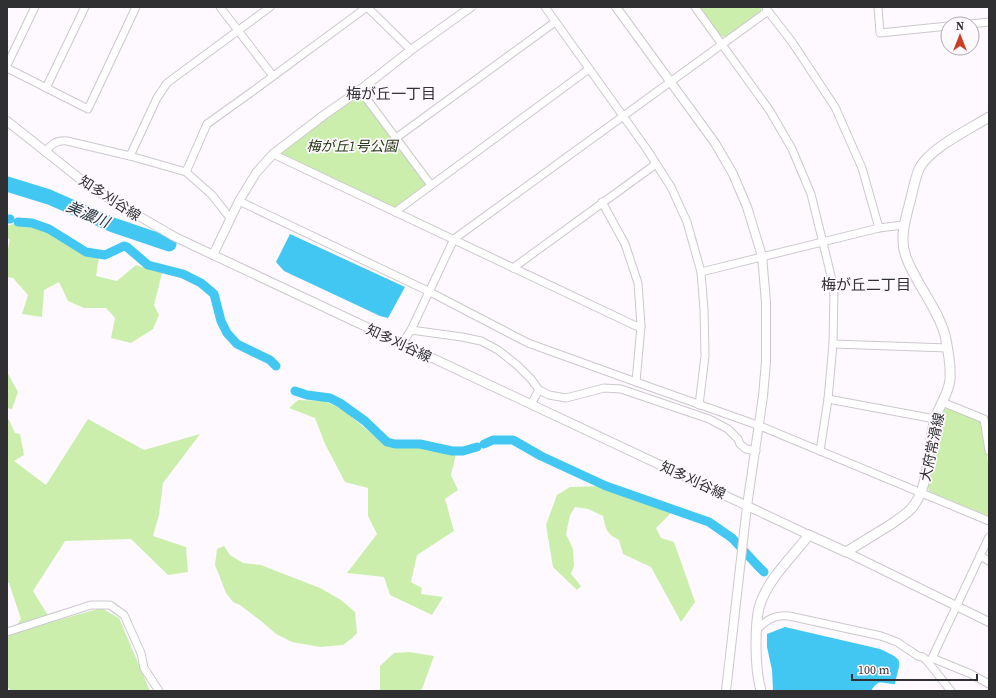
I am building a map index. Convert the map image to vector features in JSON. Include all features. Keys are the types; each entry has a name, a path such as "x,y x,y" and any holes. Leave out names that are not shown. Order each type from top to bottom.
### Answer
{"main road":[{"name":"大府常滑線","path":"846,552 901,517 911,509 922,493 935,420 948,391 950,380 948,348 940,322 906,257 903,242 903,225 916,178 926,158 989,117"},
{"path":"761,691 756,662 757,629 759,609 763,596 770,584 809,535 846,552"}],"street":[{"path":"7,64 35,7"},
{"path":"46,88 85,7"},
{"path":"7,68 88,109 136,7"},
{"path":"220,7 273,76"},
{"path":"130,156 157,98 167,83 270,7"},
{"path":"186,172 207,124 367,7 411,50"},
{"path":"213,255 239,201 256,173 274,154 411,50 471,7"},
{"path":"545,7 656,164 671,187 687,222 701,272 704,310 705,356 699,405"},
{"path":"616,7 715,143 733,174 748,207 762,256 766,302 766,362 764,396 747,506 726,691"},
{"path":"695,7 770,111 792,150 811,194 834,288 833,344 828,399 820,451"},
{"path":"878,7 880,32 940,27"},
{"path":"402,344 411,330 428,291 454,239 722,44 767,9 792,42 835,107 862,168 879,228"},
{"path":"396,138 556,22"},
{"path":"395,212 589,69"},
{"path":"360,90 431,185"},
{"name":"知多刈谷線","path":"7,121 84,182 113,201 175,237 809,535"},
{"path":"45,152 53,143 60,141 130,156 186,172 212,195 230,218"},
{"path":"274,154 636,326 641,326"},
{"path":"514,268 602,202 656,164"},
{"path":"239,201 428,291 528,343 760,426 989,521"},
{"path":"602,202 625,244 638,283 641,326 636,382"},
{"path":"701,272 823,241 879,228 903,225"},
{"path":"411,330 481,341 498,350 517,365 531,379 539,390 549,395 566,398 604,388 621,389 710,420 728,429 738,438 740,444 746,449 756,451"},
{"path":"833,344 948,348"},
{"path":"531,404 539,390"},
{"path":"828,399 935,420"},
{"path":"942,402 984,419 989,452"},
{"path":"930,660 989,537"},
{"path":"846,552 989,622"},
{"path":"980,556 989,561"},
{"path":"7,632 91,605 110,605 124,615 141,653 144,668 159,691"},
{"path":"757,629 767,620 776,616 789,616 881,636 897,642 918,656 971,674 989,684"},
{"path":"930,660 951,691"}],"green space":[{"path":"699,7 761,7 761,12 725,37 720,36"},
{"name":"梅が丘1号公園","path":"360,90 431,185 395,212 274,154"},
{"path":"16,223 37,227 61,238 85,254 99,257 96,276 117,281 136,265 162,273 154,305 159,315 153,329 131,343 111,338 115,318 106,308 84,308 68,301 59,282 44,290 42,317 22,314 28,295 13,278 7,277 7,253 10,240 7,238 7,226"},
{"path":"7,372 18,392 12,409 7,408"},
{"path":"298,400 324,401 342,409 384,444 457,450 451,475 458,490 445,499 454,531 417,555 411,582 422,588 421,594 443,597 432,615 390,595 384,577 347,573 377,534 368,516 368,488 345,482 325,444 315,418 289,408"},
{"path":"948,408 979,419 982,422 989,470 989,516 929,492 928,487 941,417 944,409"},
{"path":"7,418 15,433 20,434 24,455 14,461 46,485 88,419 144,450 200,434 163,483 159,515 153,536 186,547 188,572 168,575 131,539 65,541 33,591 52,622 101,608 119,618 150,691 11,691 7,686 7,639 21,619 9,583 7,582"},
{"path":"600,486 673,511 656,528 661,538 674,542 695,602 681,622 651,567 623,554 619,540 607,531 603,516 588,509 575,507 570,515 566,534 573,549 574,566 571,574 581,586 577,590 553,567 546,525 557,495 570,487"},
{"path":"224,546 230,555 243,563 261,565 320,588 341,600 355,612 357,633 343,645 320,647 292,642 276,634 240,605 233,602 226,593 215,565 217,549"},
{"path":"410,652 434,656 422,689 418,691 380,691 380,666 394,653"}],"water":[{"path":"290,234 405,287 388,318 380,316 284,271 276,262"},
{"path":"785,627 880,649 894,656 899,662 895,684 879,683 876,684 871,691 773,691 772,670 767,647 767,634"}],"waterway":[{"name":"美濃川","path":"7,184 49,197 113,225 169,244"},
{"path":"18,222 32,223 49,229 86,252 105,255 124,246 148,265 183,274 201,283 214,294 221,321 227,333 237,344 270,360 276,366"},
{"path":"295,391 307,395 330,398 340,403 365,421 387,442 395,444 420,444 452,451 463,451 477,447"},
{"path":"484,444 493,440 513,440 541,456 606,486 709,522 732,538 764,572"}],"district":[{"name":"梅が丘一丁目","path":"391,93"},
{"name":"梅が丘二丁目","path":"866,284"}]}
